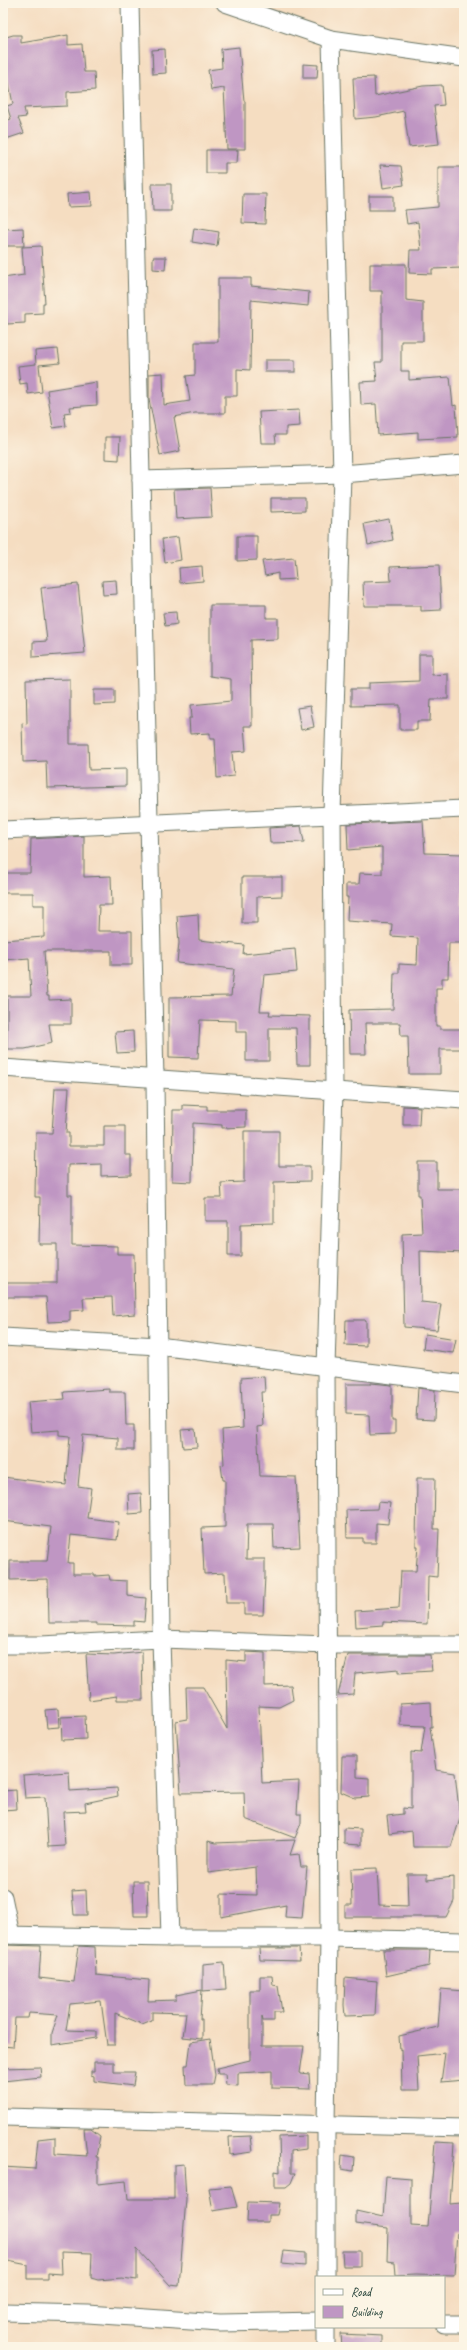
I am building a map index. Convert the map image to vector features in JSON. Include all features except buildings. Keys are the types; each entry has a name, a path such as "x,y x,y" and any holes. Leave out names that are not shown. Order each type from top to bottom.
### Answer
{"street":[{"path":"130,3 155,1079 161,1639 170,1938"},
{"path":"225,3 331,39 464,58"},
{"path":"326,2276 326,2124 329,1938 329,1645 326,1368 334,1091 332,814 342,474 331,39"},
{"path":"141,480 342,474 464,464"},
{"path":"3,830 149,822 464,809"},
{"path":"3,1068 464,1100"},
{"path":"3,1337 158,1346 464,1384"},
{"path":"3,1645 41,1645 161,1639 329,1645 464,1645"},
{"path":"3,1897 7,1935 170,1938 329,1938 464,1941"},
{"path":"3,2117 464,2128"},
{"path":"3,2312 88,2314 220,2323 315,2321"},
{"path":"445,2324 464,2324"},
{"path":"326,2328 326,2347"}]}
